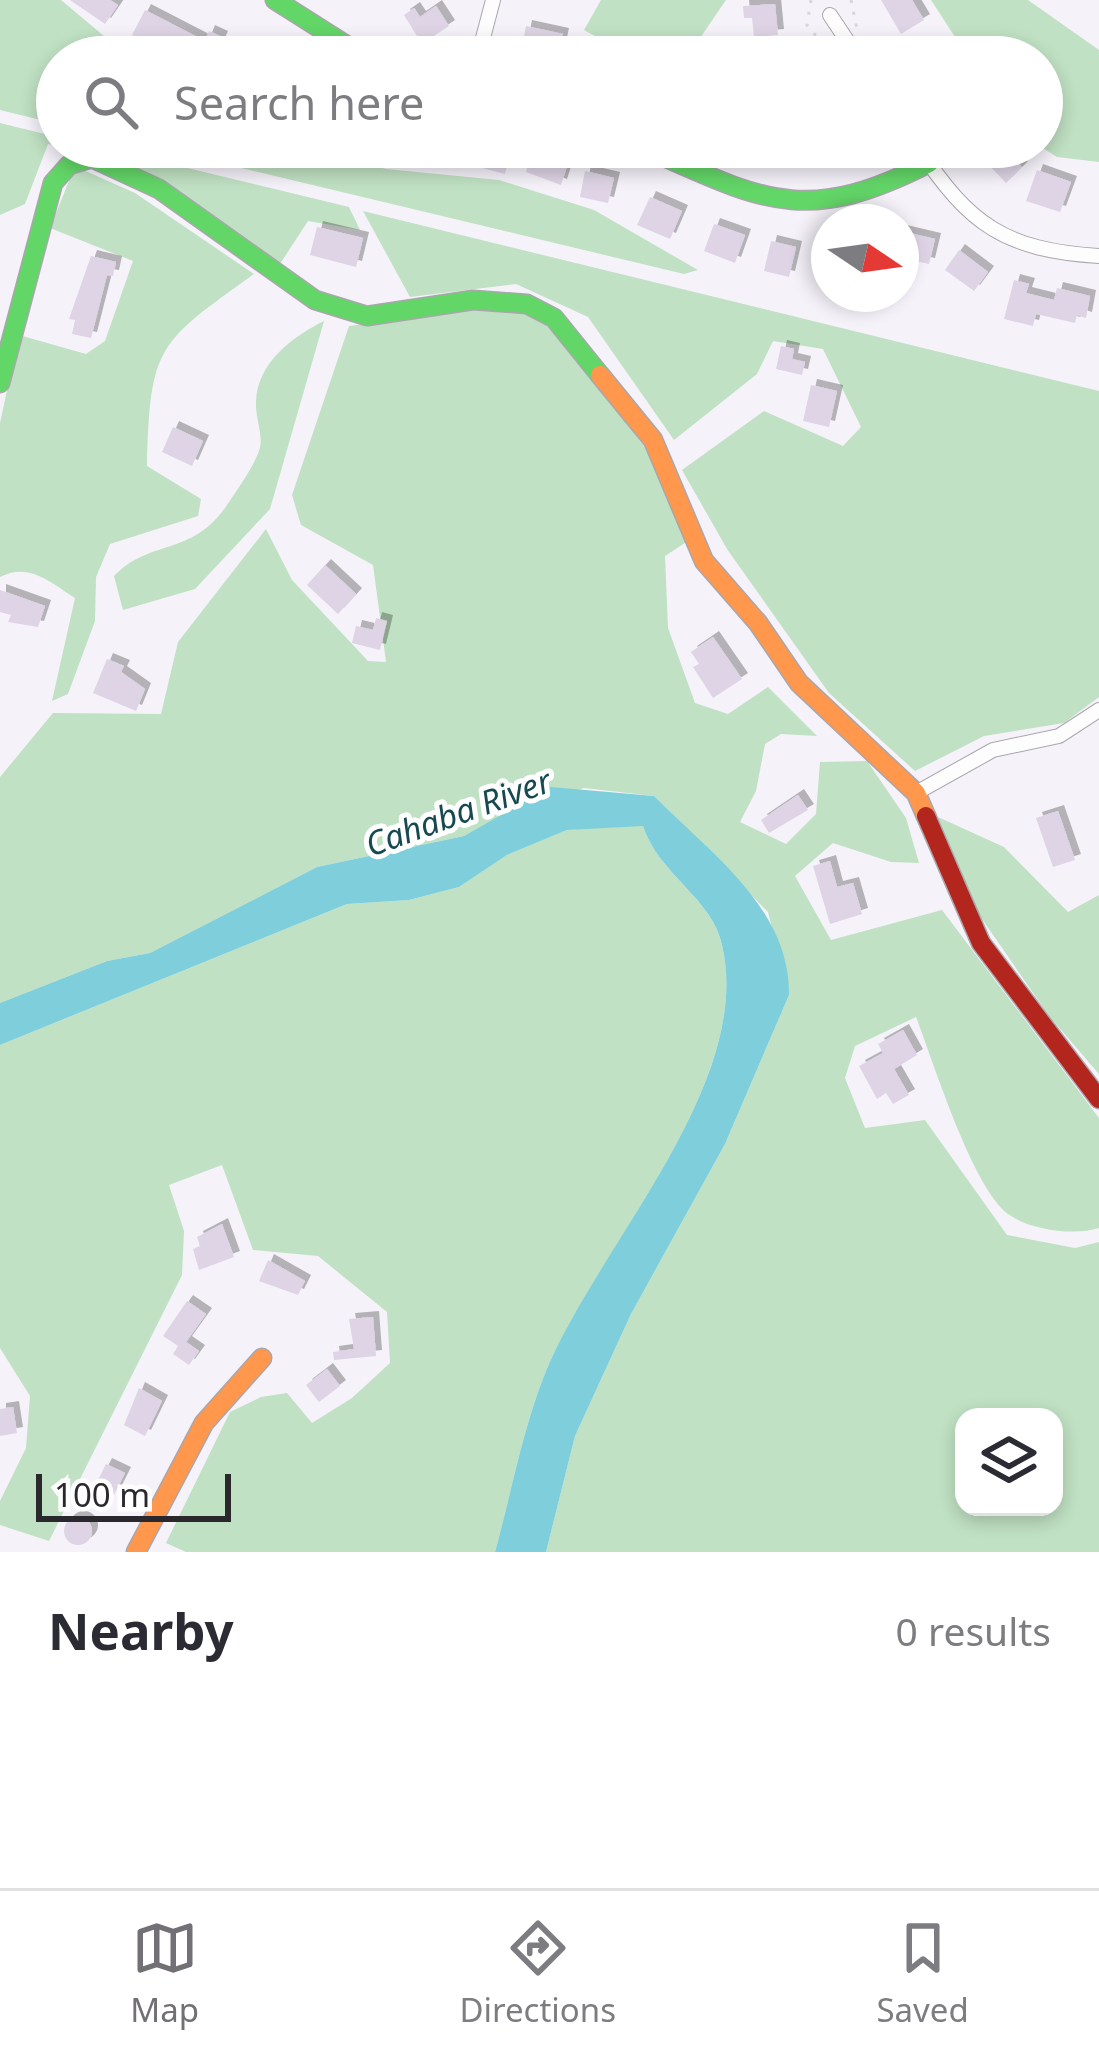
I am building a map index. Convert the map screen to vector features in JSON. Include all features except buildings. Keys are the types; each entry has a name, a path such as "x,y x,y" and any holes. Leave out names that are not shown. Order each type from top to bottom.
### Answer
{"street":[{"path":"275,0 332,36"},
{"path":"484,36 493,0"},
{"path":"830,15 844,36"},
{"path":"0,383 52,183 64,168"},
{"path":"113,168 160,190 316,302 347,314 504,297 533,304 554,318 653,440 704,561 758,622 799,683 916,793 960,904 989,956 1099,1099"},
{"path":"691,168 758,197 795,205 862,197 904,168"},
{"path":"933,168 964,208 994,232 1038,250 1099,256"},
{"path":"916,793 992,750 1059,736 1099,710"},
{"path":"136,1552 204,1423 262,1358"}],"path":[{"path":"811,0 806,15 810,32 819,36"},
{"path":"851,0 859,36"}],"green space":[{"path":"0,0 61,0 104,36 36,36 36,119 0,110"},
{"path":"601,0 726,0 701,36 595,36 584,30"},
{"path":"931,0 1028,0 1099,50 1099,162 1063,158 1063,36 954,36"},
{"path":"0,123 36,132 39,168 25,204 0,215"},
{"path":"137,168 187,168 349,207 360,230 308,221 280,264"},
{"path":"242,168 382,168 499,180 594,210 698,270 684,274"},
{"path":"81,169 135,193 254,274 179,333 166,350 151,395 147,466 201,499 198,516 110,544 96,577 95,621 68,694 52,701 75,598 30,573 0,577 0,423 19,335 86,354 105,341 133,261 50,228 71,176"},
{"path":"363,211 1099,391 1099,697 1064,723 984,736 915,771 829,693 727,549 682,470 764,411 843,446 861,427 823,349 773,341 757,374 674,440 588,317 516,284 410,297"},
{"path":"489,308 536,315 578,358 649,453 688,541 665,556 668,628 695,703 728,714 768,687 817,736 781,734 765,744 756,791 740,822 786,844 816,814 820,762 867,761 906,818 919,863 891,862 833,843 795,876 831,940 942,910 1099,1118 1099,1228 1052,1230 1017,1220 994,1200 968,1151 916,1017 855,1046 845,1078 865,1128 925,1120 1007,1235 1075,1248 1099,1242 1099,1552 546,1552 575,1436 631,1314 725,1144 789,995 768,912 654,796 584,788 505,814 464,836 317,867 150,953 107,961 0,1003 0,777 53,713 161,714 178,642 266,529 292,580 368,661 386,662 373,565 301,525 292,495 349,326"},
{"path":"324,321 270,509 195,589 123,610 114,576 142,556 186,540 214,521 260,448 256,402 263,375 289,343"},
{"path":"938,817 1004,847 1068,912 1099,895 1099,1074 1049,1016 980,916"},
{"path":"629,823 643,826 661,859 716,928 726,999 715,1054 693,1110 544,1376 495,1552 186,1552 166,1543 230,1412 261,1397 287,1393 312,1423 352,1398 390,1363 387,1312 318,1256 253,1250 222,1165 169,1185 184,1231 182,1275 49,1541 0,1525 0,1501 26,1448 30,1396 0,1348 0,1045 347,904 409,900 459,887 507,855 567,830"}],"water":[{"path":"551,787 654,796 722,861 761,909 786,964 789,995 725,1144 631,1314 575,1436 546,1552 495,1552 544,1376 567,1327 664,1166 715,1054 726,999 722,945 708,913 661,859 643,826 567,830 507,855 459,887 409,900 347,904 0,1045 0,1003 107,961 150,953 317,867 464,836"}],"traffic: fast":[{"path":"275,0 332,36"},
{"path":"0,383 53,183 66,168"},
{"path":"114,168 159,189 315,300 367,316 473,300 527,304 554,318 600,375"},
{"path":"690,168 753,192 815,200 848,195 918,168"}],"traffic: slow":[{"path":"600,375 653,440 704,561 758,623 799,683 916,793 926,816"},
{"path":"136,1552 204,1423 262,1358"}],"traffic: jam":[{"path":"926,816 981,943 1099,1099"}],"water label":[{"name":"Cahaba River","path":"458,812"}]}
